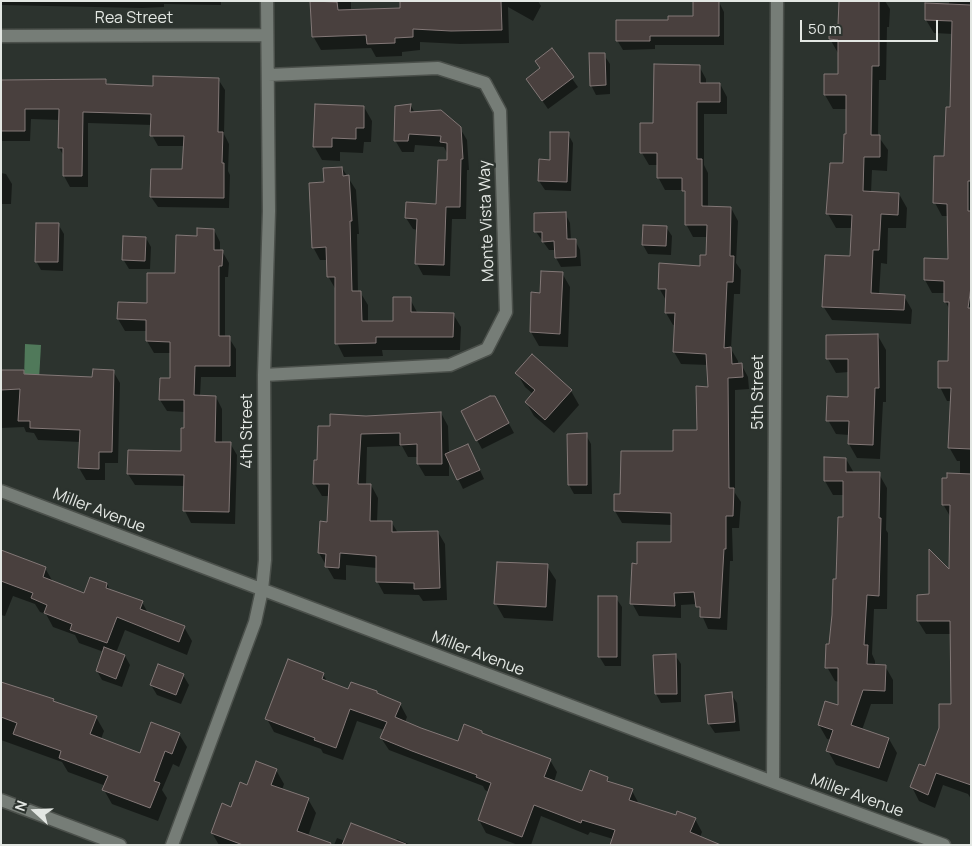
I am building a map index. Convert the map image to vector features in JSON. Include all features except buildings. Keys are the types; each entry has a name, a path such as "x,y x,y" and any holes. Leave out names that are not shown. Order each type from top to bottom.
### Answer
{"street":[{"name":"4th Street","path":"172,845 255,622 262,590 265,560 264,375 269,211 267,1"},
{"name":"5th Street","path":"772,782 777,1"},
{"name":"Rea Street","path":"1,36 267,35"},
{"name":"Monte Vista Way","path":"264,375 450,365 487,349 506,312 500,111 485,83 438,68 268,75"},
{"name":"Miller Avenue","path":"1,491 944,845"},
{"path":"1,800 120,845"}],"shaded area":[{"path":"25,344 41,345 39,380 24,379"}]}
